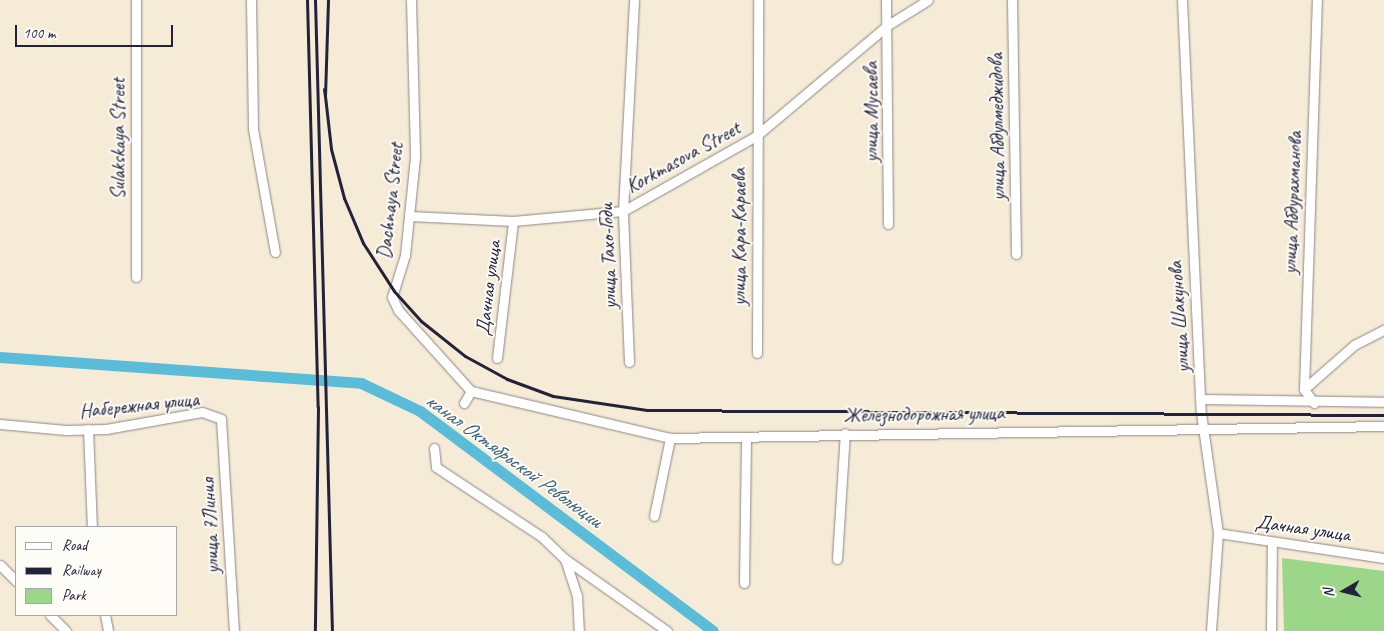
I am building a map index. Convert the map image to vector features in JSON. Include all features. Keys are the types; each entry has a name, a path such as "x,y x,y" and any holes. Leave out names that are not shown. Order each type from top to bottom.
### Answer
{"street":[{"name":"Sulakskaya Street","path":"136,0 136,277"},
{"path":"251,0 253,130 275,252"},
{"name":"Dachnaya Street","path":"411,0 415,157 405,255 392,297 398,310 471,391"},
{"name":"улица Тахо-Годи","path":"629,362 623,211 634,0"},
{"name":"улица Кара-Караева","path":"756,353 758,0"},
{"name":"улица Мусаева","path":"886,0 888,25 888,224"},
{"name":"Korkmasova Street","path":"409,216 513,221 623,211 756,136 888,25 928,0"},
{"name":"улица Абдулмеджидова","path":"1012,0 1016,254"},
{"name":"улица Шакунова","path":"1182,0 1203,426 1218,533 1211,631"},
{"name":"улица Абдурахманова","path":"1304,390 1317,0"},
{"name":"Дачная улица","path":"497,358 513,221"},
{"path":"1314,403 1304,390 1354,345 1384,330"},
{"path":"464,403 471,391"},
{"name":"Железнодорожная улица","path":"471,391 670,438 746,438 845,433 1203,426 1384,426"},
{"path":"1202,399 1314,403 1384,402"},
{"name":"Набережная улица","path":"0,424 88,429 202,412 221,418"},
{"name":"улица 7Линия","path":"221,418 234,631"},
{"path":"88,429 92,526"},
{"path":"836,559 845,433"},
{"path":"654,516 670,438"},
{"path":"744,583 746,438"},
{"path":"434,448 436,467 446,476 542,537 565,559 667,631"},
{"name":"Дачная улица","path":"1218,533 1384,558"},
{"path":"1271,631 1272,542"},
{"path":"565,559 577,594 578,631"},
{"path":"0,565 15,580"},
{"path":"51,616 66,631"},
{"path":"105,616 108,631"}],"green space":[{"path":"1282,558 1384,571 1384,631 1284,631"}],"waterway":[{"name":"канал Октябрьской Революции","path":"0,357 361,383 420,411 713,631"}],"railway":[{"path":"307,0 318,407 315,631"},
{"path":"315,0 332,631"},
{"path":"324,89 325,96 328,0"},
{"path":"325,96 331,149 344,198 363,243 394,291 421,321 465,356 507,379 553,396 647,410 1384,415"}]}
